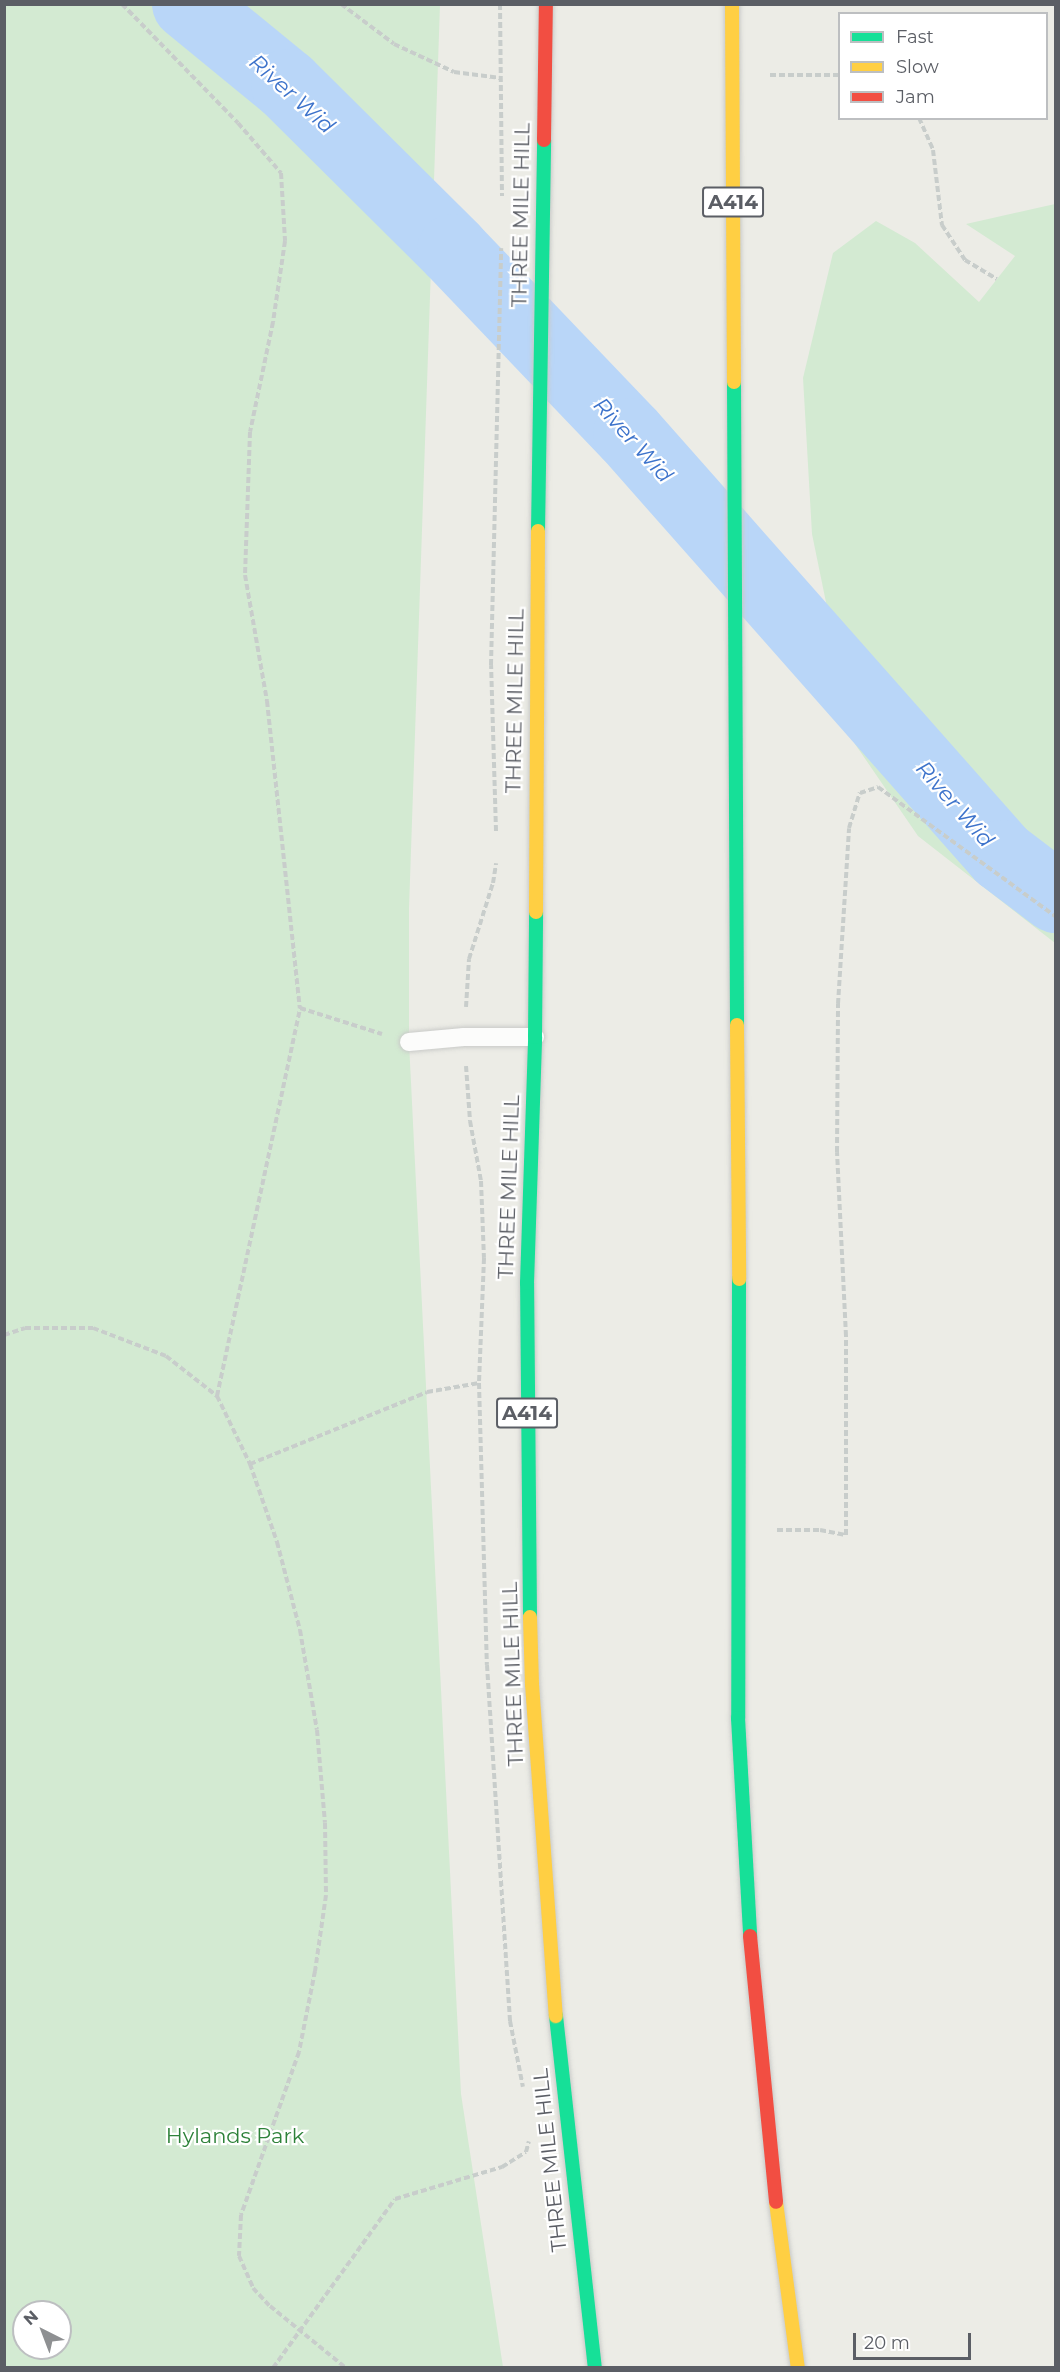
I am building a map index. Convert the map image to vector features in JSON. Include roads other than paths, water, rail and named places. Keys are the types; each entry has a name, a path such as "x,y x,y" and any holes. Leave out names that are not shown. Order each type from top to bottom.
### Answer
{"highway":[{"name":"THREE MILE HILL","path":"546,4 538,456 535,1037 527,1305 527,1487 532,1684 549,1947 579,2242 595,2367"},
{"name":"A414","path":"732,4 732,399 740,1530 738,1718 752,1980 781,2250 798,2367"}],"lane":[{"path":"409,1042 464,1036 535,1037"}],"waterway":[{"name":"River Wid","path":"188,4 287,85 453,250 629,434 1002,856 1056,897"}],"park label":[{"name":"Hylands Park","path":"235,2136"}]}
